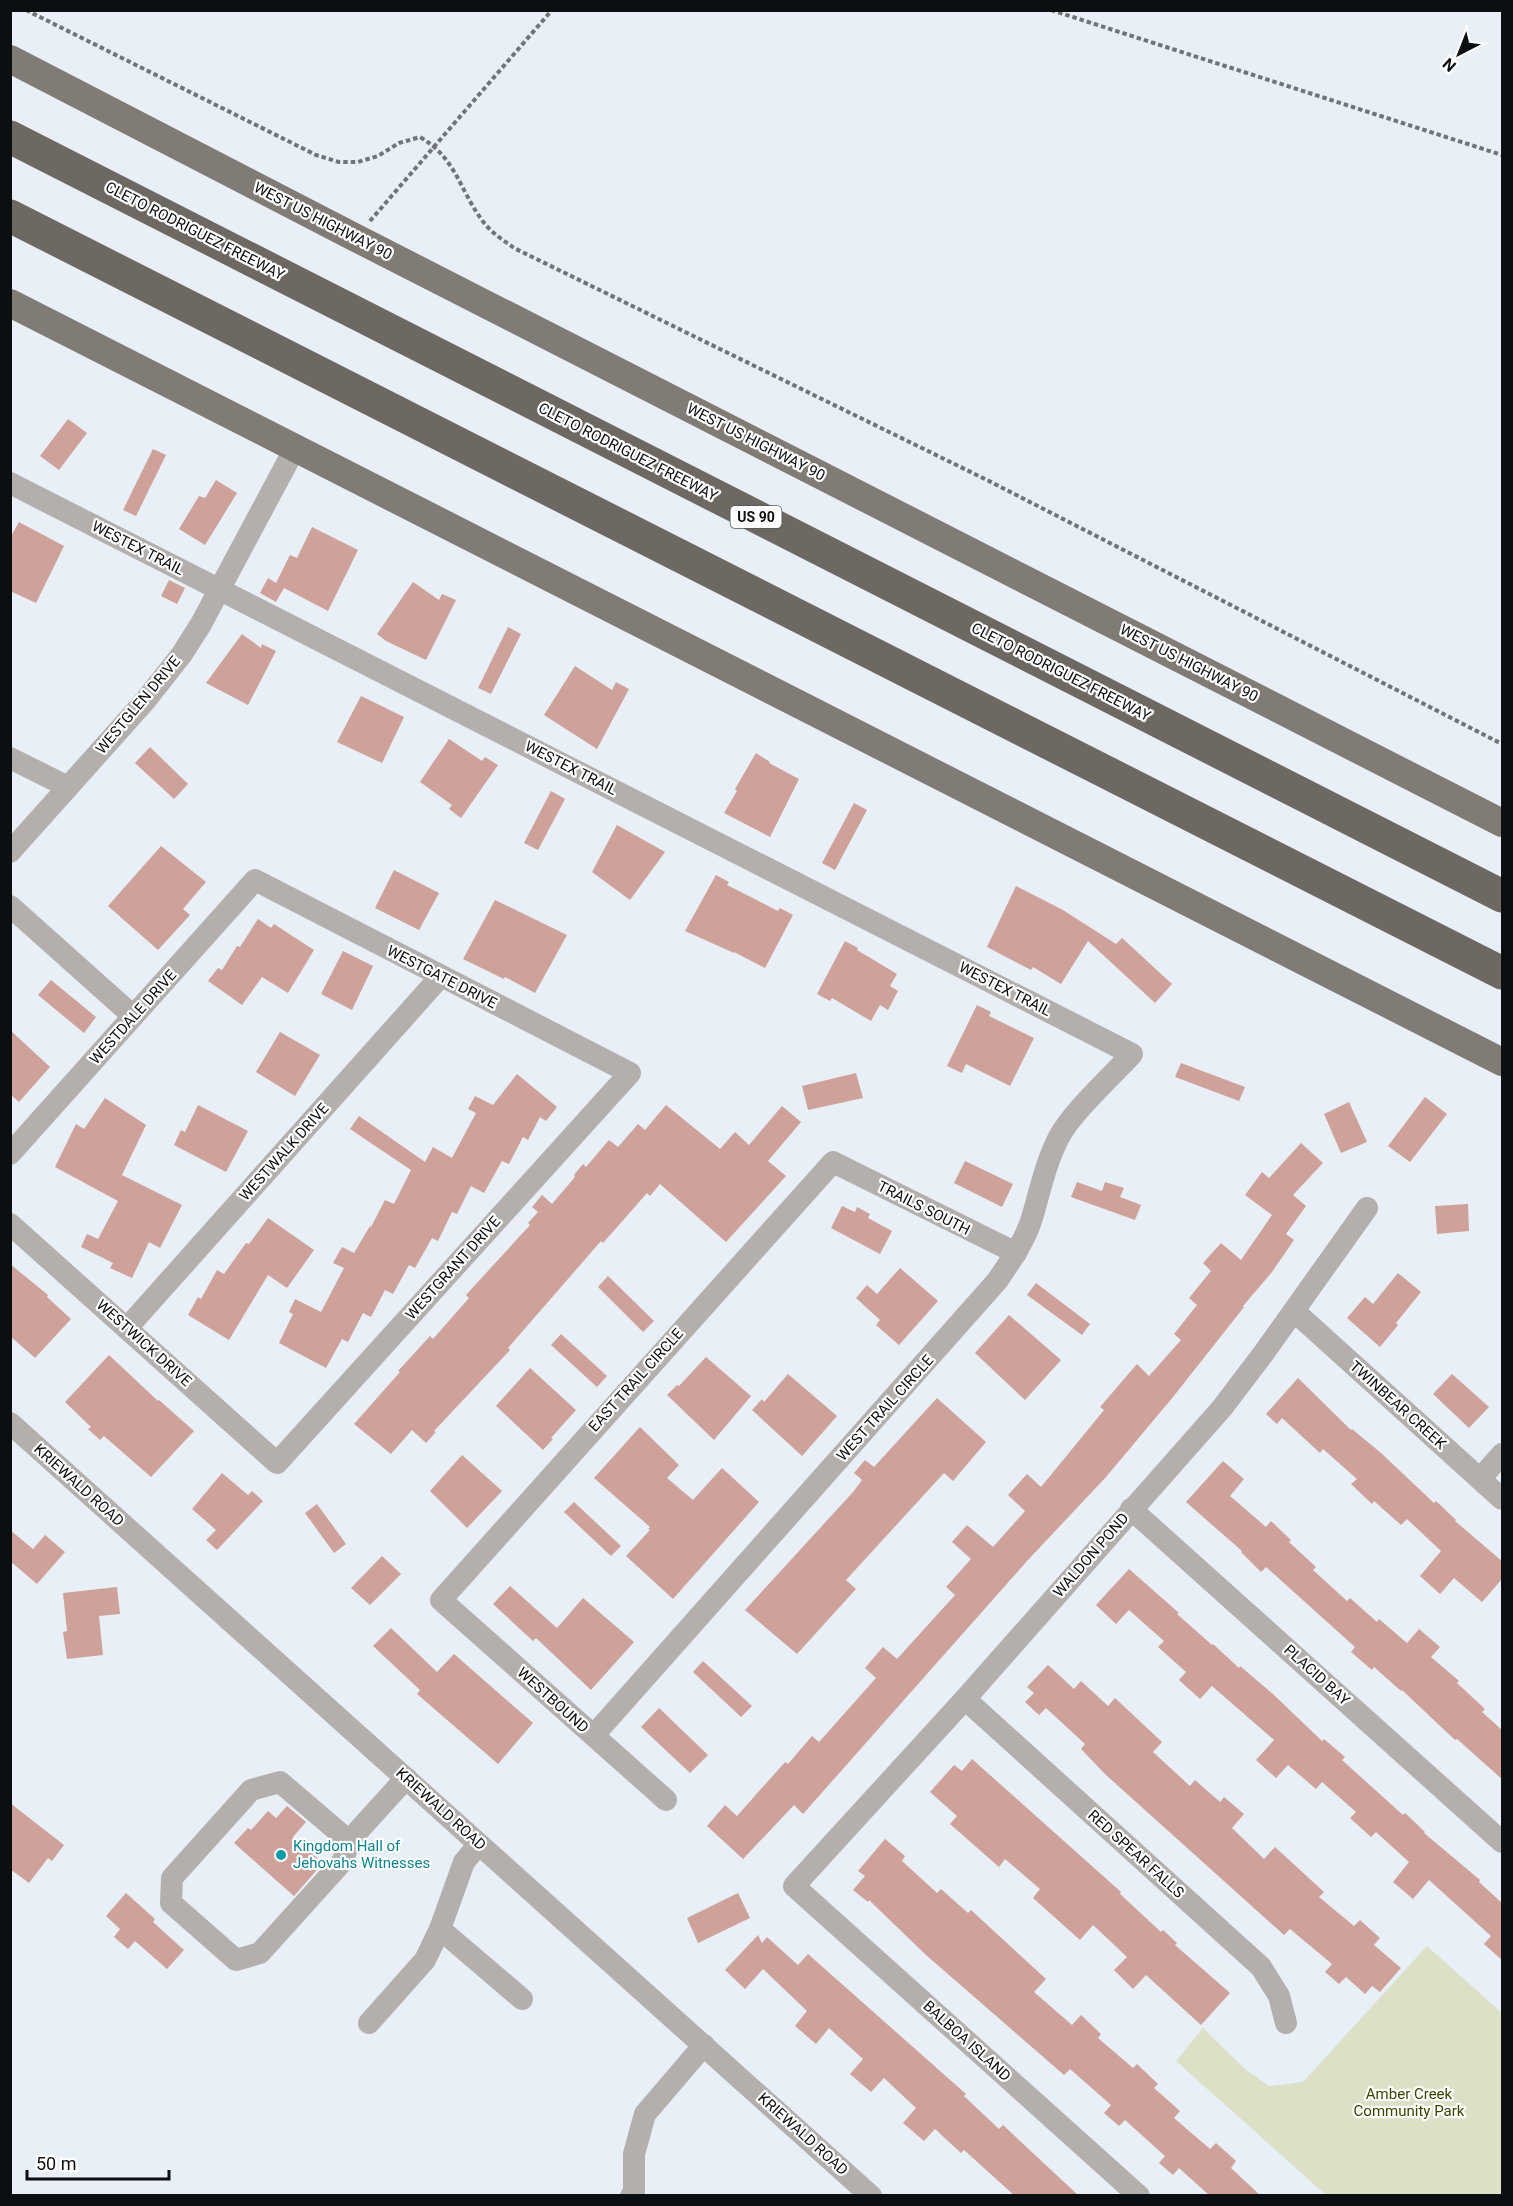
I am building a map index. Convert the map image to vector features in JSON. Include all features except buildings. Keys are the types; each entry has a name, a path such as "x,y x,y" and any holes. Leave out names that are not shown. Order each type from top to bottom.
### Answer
{"highway":[{"name":"CLETO RODRIGUEZ FREEWAY","path":"10,138 1503,896"},
{"path":"10,216 1503,973"}],"main road":[{"name":"WEST US HIGHWAY 90","path":"10,59 1503,823"},
{"path":"10,303 1503,1062"}],"street":[{"name":"WESTGLEN DRIVE","path":"10,852 164,679 201,624 295,448"},
{"name":"WESTEX TRAIL","path":"10,483 1132,1054"},
{"path":"10,758 68,787"},
{"name":"WESTGATE DRIVE","path":"255,879 630,1072"},
{"name":"WESTDALE DRIVE","path":"10,1154 255,879"},
{"path":"10,906 133,1016"},
{"name":"WESTWALK DRIVE","path":"127,1328 441,976"},
{"name":"WEST TRAIL CIRCLE","path":"594,1735 997,1281 1016,1253 1031,1223 1043,1177 1060,1136 1069,1121 1132,1054"},
{"name":"WESTGRANT DRIVE","path":"277,1463 630,1072"},
{"name":"TRAILS SOUTH","path":"833,1162 1016,1253"},
{"name":"EAST TRAIL CIRCLE","path":"441,1600 833,1162"},
{"name":"WALDON POND","path":"794,1886 965,1699 1222,1408 1367,1208"},
{"name":"WESTWICK DRIVE","path":"10,1224 277,1463"},
{"name":"TWINBEAR CREEK","path":"1294,1311 1503,1499"},
{"name":"KRIEWALD ROAD","path":"10,1423 871,2196"},
{"path":"1480,1479 1503,1454"},
{"name":"PLACID BAY","path":"1131,1509 1503,1842"},
{"name":"WESTBOUND","path":"441,1600 666,1800"},
{"name":"RED SPEAR FALLS","path":"965,1699 1261,1967 1279,1996 1286,2023"},
{"path":"349,1841 280,1782 251,1790 172,1878 171,1903 236,1960 260,1953 342,1861 349,1841 406,1778"},
{"path":"369,2024 425,1960 440,1929 464,1862 479,1844"},
{"name":"BALBOA ISLAND","path":"794,1886 1139,2196"},
{"path":"440,1929 522,1999"},
{"path":"631,2196 634,2192 634,2154 645,2114 704,2045"}],"path":[{"path":"26,10 316,155 339,162 358,162 378,156 399,143 420,137 435,146 456,172 482,220 514,248 987,480 1503,744"},
{"path":"356,238 552,10"},
{"path":"1051,10 1503,155"}],"green space":[{"name":"Amber Creek Community Park","path":"1427,1946 1502,2013 1502,2195 1326,2195 1176,2061 1203,2028 1246,2070 1269,2086 1303,2082"}],"place":[{"name":"Kingdom Hall of Jehovahs Witnesses","path":"281,1855"}]}
